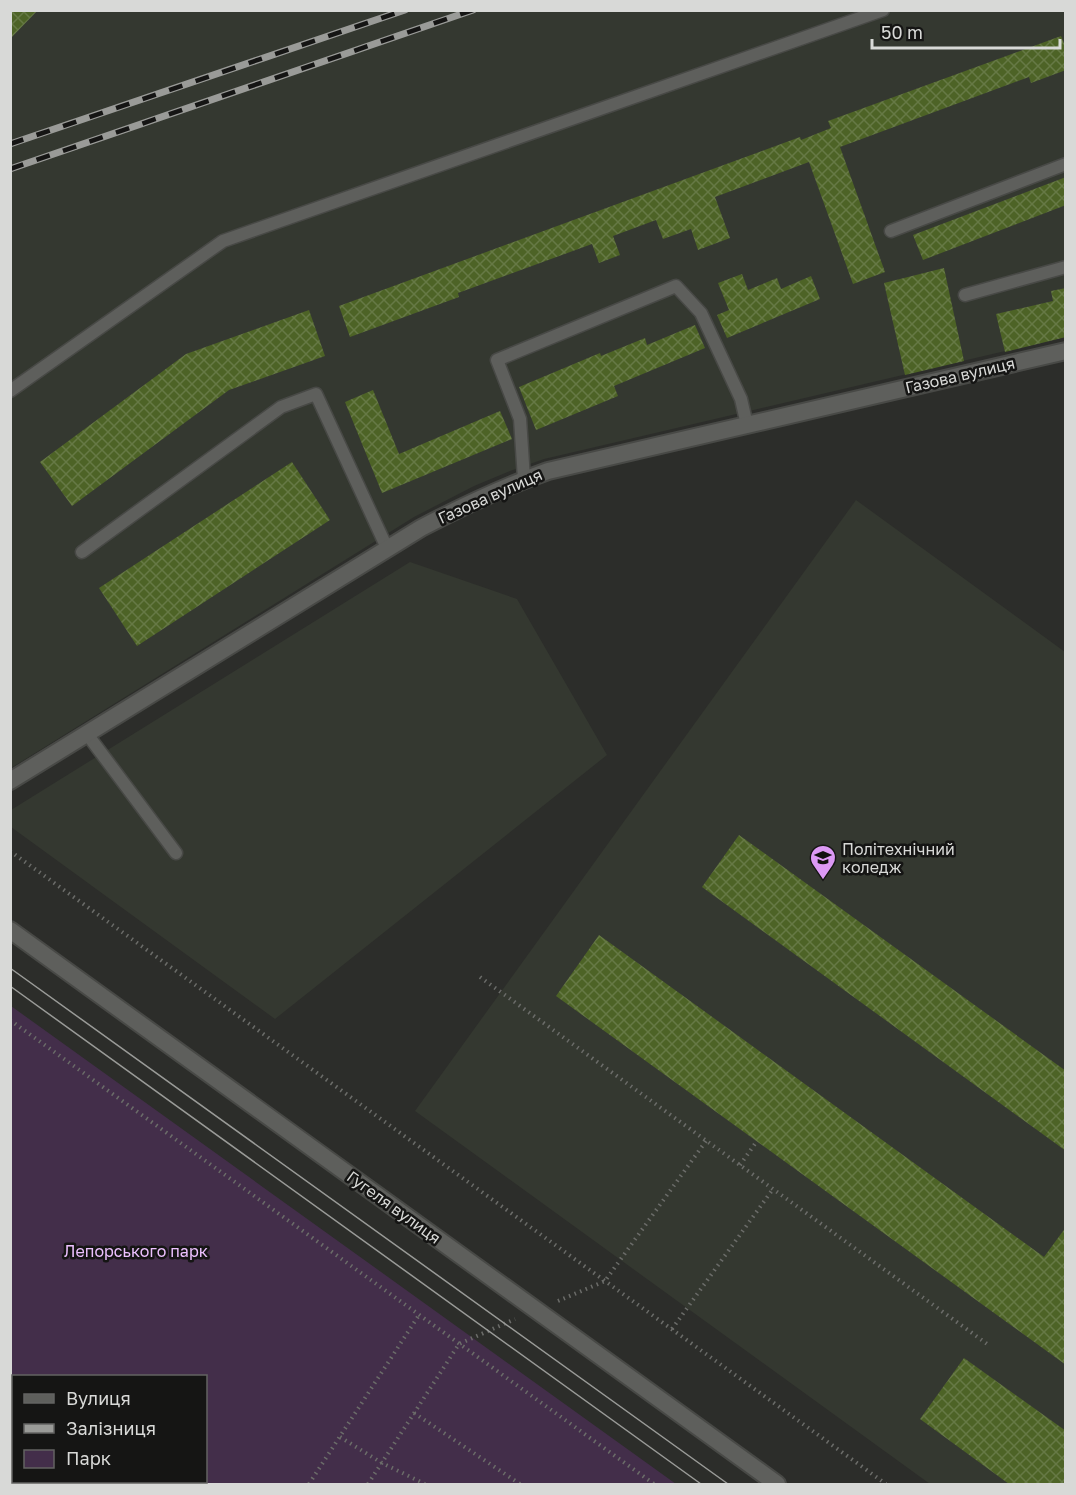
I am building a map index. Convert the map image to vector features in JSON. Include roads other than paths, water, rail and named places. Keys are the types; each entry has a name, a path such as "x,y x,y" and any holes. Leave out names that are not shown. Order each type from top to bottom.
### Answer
{"street":[{"name":"Газова вулиця","path":"10,781 421,528 472,501 524,479 548,471 1065,351"},
{"name":"Гугеля вулиця","path":"10,930 777,1485"}],"lane":[{"path":"10,391 223,241 883,10"},
{"path":"891,231 1065,164"},
{"path":"965,295 1065,267"},
{"path":"524,479 520,419 497,360 676,285 701,313 741,399 747,425"},
{"path":"82,552 281,406 316,394 387,548"},
{"path":"87,734 176,853"}],"tram line":[{"path":"10,968 728,1484"},
{"path":"10,986 701,1484"}],"railway":[{"path":"10,144 405,10"},
{"path":"10,169 473,10"}],"place":[{"name":"Політехнічний коледж","path":"823,881"}],"park label":[{"name":"Лепорського парк","path":"136,1251"}]}
